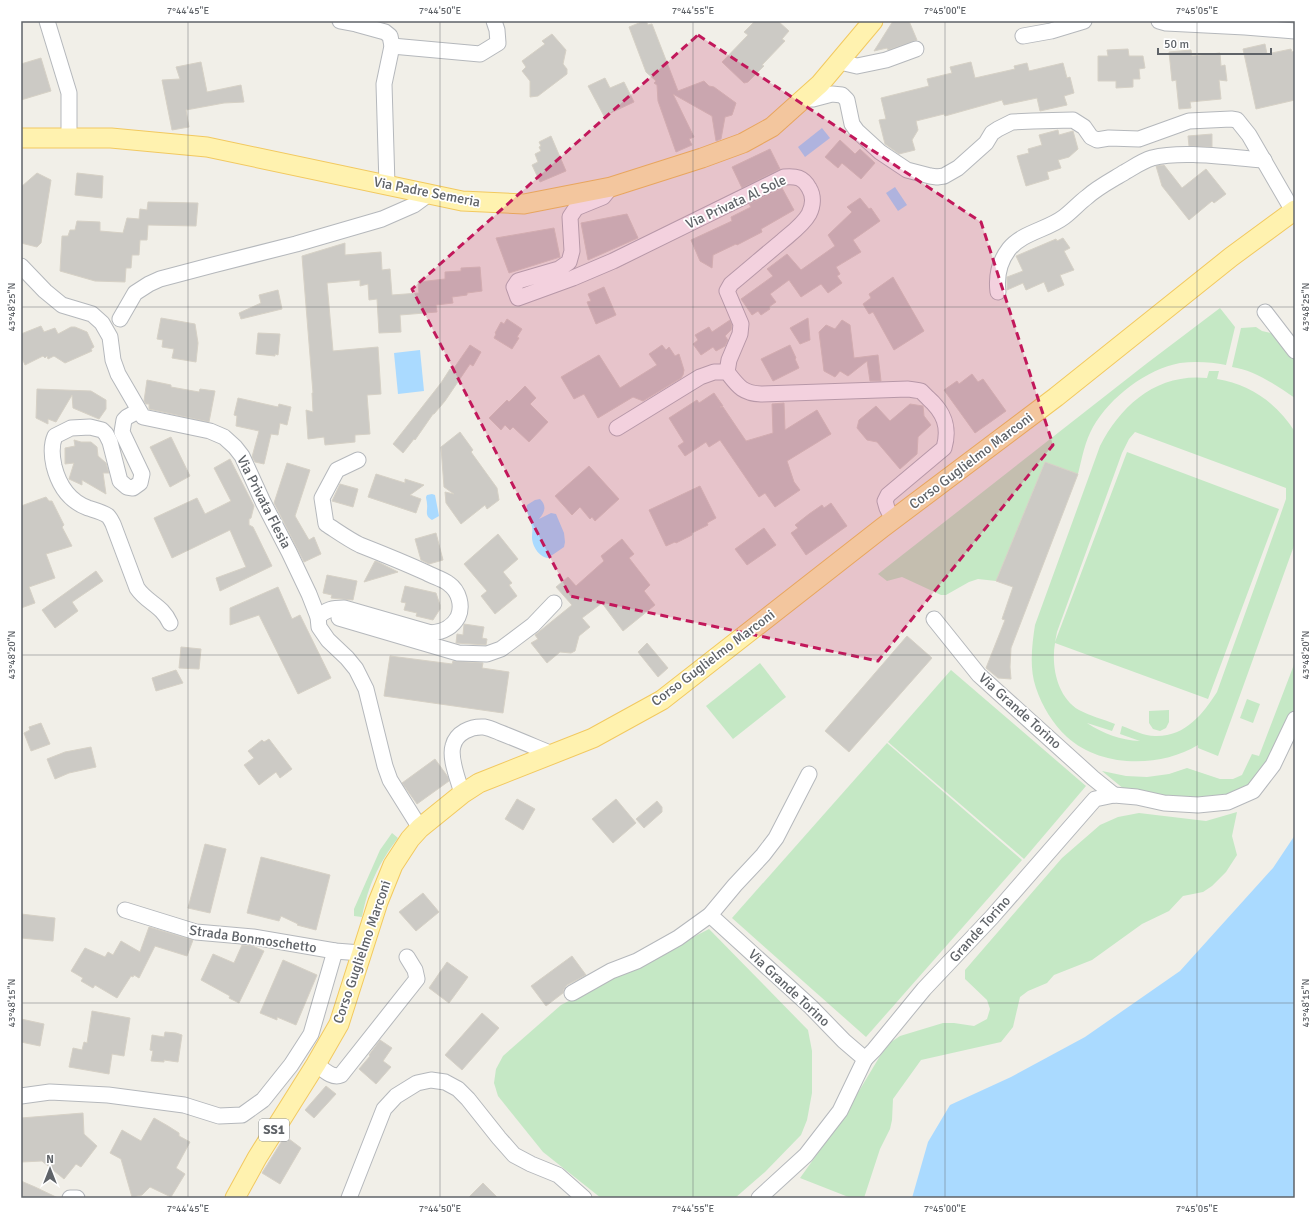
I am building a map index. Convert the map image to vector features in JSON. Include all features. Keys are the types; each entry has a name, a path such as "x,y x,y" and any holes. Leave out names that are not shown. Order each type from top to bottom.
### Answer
{"main road":[{"name":"Via Padre Semeria","path":"21,138 111,138 208,147 462,201 524,204 611,187 702,158 743,143 772,127 820,84 873,21"},
{"name":"Corso Guglielmo Marconi","path":"235,1198 257,1158 316,1064 339,1024 360,953 393,865 410,839 420,828 462,794 479,783 593,738 662,700 893,520 1056,397 1224,262 1294,210"}],"street":[{"path":"47,21 69,93 70,138"},
{"path":"340,21 385,32 390,36 392,46 384,84 387,185"},
{"path":"392,46 480,54 498,43 497,30 494,21"},
{"path":"1023,36 1051,31 1084,21"},
{"path":"1159,21 1166,23 1183,22 1295,32"},
{"path":"840,62 858,66 886,60 916,49"},
{"path":"803,99 813,99 832,94 842,95 847,100 852,124 868,142 907,170 930,176 944,176 958,168 986,143 992,133 1012,122 1073,120 1084,127 1091,137 1097,140 1109,138 1139,139 1189,121 1238,120 1294,210"},
{"path":"998,292 998,268 1010,248 1025,236 1048,227 1065,217 1087,197 1137,164 1150,158 1182,155 1264,160"},
{"name":"Via Privata Al Sole","path":"611,187 604,197 576,208 570,217 572,251 570,262 559,268 518,281 514,287 518,298 573,278 613,261 784,177 794,176 803,179 810,189 813,197 812,207 808,216 796,229 731,284 728,291 741,324 740,334 729,360 727,372"},
{"path":"120,319 135,293 160,279 213,264 296,244 382,219 414,205 429,194"},
{"path":"21,266 45,291 62,305 92,314 102,323 110,337 113,360 118,374 138,411 124,420 122,432 142,474 140,483 133,488 127,487 120,481 110,442 102,430 90,428 71,428 55,436 52,445 53,461 57,477 64,491 73,500 85,507 108,516 113,524 137,588 143,595 161,608 170,623"},
{"path":"1265,312 1295,351"},
{"path":"617,428 700,377 714,372 727,372 740,388 749,393 761,394 908,389 921,391 942,412 947,438 944,448 888,495 885,503 886,508 893,520"},
{"name":"Via Privata Flesia","path":"138,411 143,417 210,431 224,437 242,456 263,502 289,552 328,640 356,669 366,689 385,766 390,780 420,828"},
{"path":"319,622 325,611 334,608 344,608 431,633 448,629 459,615 459,598 449,583 358,544 326,524 322,498 338,470 358,460"},
{"path":"319,622 327,618 343,618 458,653 487,654 501,649 513,640 533,624 554,603"},
{"name":"Via Grande Torino","path":"934,618 979,675 1093,778 1114,795"},
{"path":"1114,795 1137,797 1164,803 1198,805 1228,802 1253,791 1273,765 1295,719"},
{"path":"462,794 452,759 453,747 457,738 464,732 474,728 485,727 552,754"},
{"path":"572,993 611,971 637,961 678,938 710,915 776,838 809,774"},
{"name":"Grande Torino","path":"865,1059 924,989 992,917 1095,799 1114,795"},
{"name":"Strada Bonmoschetto","path":"125,910 196,932 253,937 335,951 360,953"},
{"name":"Via Grande Torino","path":"710,915 865,1059"},
{"name":"Strada Bonmoschetto","path":"21,1096 50,1092 108,1095 184,1105 219,1116 242,1115 263,1100 291,1064 311,1034 335,951"},
{"path":"316,1064 333,1076 340,1075 417,978 415,970 407,958"},
{"path":"759,1198 806,1155 840,1111 865,1059"},
{"path":"349,1198 384,1109 396,1096 417,1083 431,1080 445,1082 458,1089 514,1155 558,1175 584,1198"},
{"path":"70,1198 77,1198"}],"highlighted area":[{"path":"698,35 981,222 1053,445 878,661 570,596 412,289"}],"green space":[{"path":"1220,308 1235,327 1226,365 1203,362 1186,362 1167,366 1155,371 1130,386 1119,395 1100,416 1088,438 1078,474 1045,462 996,581 978,579 969,582 946,595 941,595 902,577 887,581 878,574 1146,364"},
{"path":"1256,327 1262,331 1275,334 1295,355 1295,398 1273,383 1257,375 1232,367 1241,328"},
{"path":"1209,371 1219,371 1217,379 1241,385 1262,397 1272,404 1295,432 1295,543 1218,756 1198,748 1198,745 1183,753 1149,761 1113,759 1096,755 1067,737 1053,721 1041,701 1032,673 1032,648 1035,625 1100,446 1109,431 1130,405 1157,387 1172,381 1189,378 1207,378","holes":["1135,432 1286,488 1286,499 1217,692 1206,708 1192,723 1175,733 1166,735 1147,735 1122,726 1120,734 1140,741 1112,736 1087,723 1112,731 1115,724 1079,710 1065,697 1057,680 1055,671 1055,643 1208,699 1279,509 1127,452 1055,642 1057,632 1122,453 1129,439"]},
{"path":"1295,662 1295,707 1253,785 1228,799 1130,794 1102,771 1126,776 1147,777 1169,774 1187,768 1220,779 1233,779 1242,775 1252,754 1259,756"},
{"path":"760,663 786,697 733,739 706,706"},
{"path":"951,670 1086,786 1024,859 888,742"},
{"path":"1247,699 1260,704 1253,723 1240,718"},
{"path":"1169,710 1169,722 1166,728 1160,731 1153,729 1149,723 1149,711"},
{"path":"887,743 1022,860 866,1037 732,918"},
{"path":"1237,812 1232,836 1237,855 1226,872 1212,886 1203,892 1183,896 1169,911 1142,924 1092,960 1054,975 1047,983 1028,991 1020,997 1013,1027 1001,1042 921,1060 893,1099 890,1129 880,1149 864,1198 851,1198 800,1178 841,1121 880,1056 891,1042 900,1036 943,1023 974,1026 987,1019 990,1009 987,1000 965,979 965,970 1062,858 1100,825 1118,817 1139,813 1206,821"},
{"path":"392,833 398,838 385,856 375,875 367,895 362,917 354,916 354,909 380,850"},
{"path":"709,929 808,1030 812,1051 812,1093 807,1120 801,1135 765,1172 735,1198 601,1198 543,1152 498,1096 494,1083 496,1069 503,1056 561,1005"}],"water":[{"path":"822,128 830,138 805,157 798,147"},
{"path":"895,187 907,205 898,211 886,193"},
{"path":"420,350 424,391 398,394 394,353"},
{"path":"427,495 435,495 439,516 432,520 427,515 426,497"},
{"path":"540,499 544,504 544,509 543,514 539,519 551,513 556,514 564,533 564,547 548,558 542,556 535,547 532,540 532,528 527,511 527,505"},
{"path":"1295,835 1295,1198 912,1198 928,1142 950,1105 1011,1077 1085,1037 1180,971 1273,868"}],"building":[{"path":"646,21 648,25 652,24 678,91 704,81 709,86 714,87 736,103 732,115 725,117 721,139 716,141 712,116 673,94 694,137 689,139 692,145 676,152 658,101 657,85 654,83 656,81 646,72 629,27"},
{"path":"755,21 778,21 789,31 782,39 785,41 762,65 764,66 748,82 744,83 722,62 748,35 744,32"},
{"path":"893,21 909,21 917,40 888,50 887,48 874,51"},
{"path":"552,34 566,50 563,64 567,69 567,74 538,96 530,97 530,81 522,71 526,67 522,61 545,44 542,41"},
{"path":"1265,44 1267,54 1291,49 1292,52 1295,51 1295,100 1256,109 1243,49"},
{"path":"1128,49 1129,56 1143,56 1145,68 1139,69 1140,79 1133,79 1133,87 1116,88 1116,81 1098,81 1098,56 1108,56 1107,50"},
{"path":"1191,50 1192,56 1220,53 1221,66 1225,65 1227,81 1219,80 1221,99 1190,102 1191,108 1179,109 1176,80 1172,81 1169,52"},
{"path":"41,58 51,91 21,100 21,64"},
{"path":"201,62 207,92 241,85 244,102 224,103 186,110 189,127 172,130 162,80 180,79 176,67"},
{"path":"971,62 975,78 1015,69 1014,66 1027,63 1029,71 1063,63 1067,78 1070,77 1074,93 1064,96 1067,105 1040,111 1037,98 1004,105 1002,100 945,116 944,114 916,121 918,130 912,140 915,150 899,154 885,144 879,120 886,119 881,98 929,86 927,79 952,73 950,67"},
{"path":"605,78 610,88 624,82 634,102 604,116 588,86"},
{"path":"1058,130 1059,135 1073,131 1078,149 1069,157 1058,160 1061,168 1047,172 1049,179 1026,186 1017,156 1029,153 1028,149 1042,145 1039,135"},
{"path":"1212,134 1212,147 1189,146 1188,136"},
{"path":"551,136 566,171 540,182 532,165 538,162 535,154 541,151 539,142"},
{"path":"840,140 855,154 860,149 875,163 861,179 842,163 838,168 825,157"},
{"path":"770,149 780,169 742,188 732,167"},
{"path":"1164,165 1182,188 1206,169 1226,194 1214,203 1212,201 1189,220 1162,186 1156,166"},
{"path":"37,173 51,180 41,243 37,247 21,243 21,187"},
{"path":"77,173 103,176 102,198 75,195"},
{"path":"782,188 794,210 761,229 762,232 713,255 712,268 700,261 691,240 732,221 731,217 751,207 749,204"},
{"path":"860,198 869,209 871,208 880,221 853,240 861,252 836,267 840,274 837,276 842,283 828,293 821,284 801,297 789,280 770,294 776,302 769,307 770,309 761,315 758,311 752,315 741,299 773,276 767,269 787,254 801,270 835,246 828,235 852,212 847,207"},
{"path":"148,202 198,203 196,226 148,225 147,240 140,240 139,255 132,255 131,268 126,268 125,282 95,281 60,271 62,236 68,236 70,230 75,230 77,221 100,222 100,231 123,233 127,218 139,219 140,209 147,210"},
{"path":"627,214 638,238 588,260 581,223"},
{"path":"554,228 560,257 509,273 496,238"},
{"path":"1063,238 1070,248 1064,251 1074,270 1060,275 1064,285 1048,292 1044,282 1026,290 1023,283 1007,290 1007,277 1023,271 1016,256 1056,239 1057,241"},
{"path":"345,243 345,255 381,252 382,270 390,269 392,295 419,293 418,282 445,279 445,272 461,271 461,268 480,267 482,291 452,297 453,303 436,305 437,312 400,315 401,332 379,333 377,299 369,300 368,284 360,286 360,280 327,283 333,351 378,347 381,394 367,395 370,434 355,435 355,442 325,445 324,437 308,439 306,410 313,412 313,393 302,256"},
{"path":"893,277 924,331 894,350 873,312 869,314 863,304 871,298 869,294"},
{"path":"604,287 616,315 596,324 587,302 591,301 588,294"},
{"path":"278,290 282,309 241,319 239,313 261,303 259,295"},
{"path":"161,318 195,324 198,343 196,362 172,358 174,349 162,347 163,340 157,339"},
{"path":"808,318 810,340 800,344 790,328"},
{"path":"507,319 522,329 517,337 519,338 512,349 494,338 501,322 504,324"},
{"path":"730,320 732,325 731,330 725,336 728,340 725,346 716,351 713,347 701,355 693,344 698,340 695,335 709,327 712,332"},
{"path":"842,320 850,325 854,358 878,355 881,381 870,381 867,361 848,376 840,371 835,377 824,371 819,332 826,325 835,329"},
{"path":"41,326 44,332 55,328 58,334 71,327 75,327 87,332 94,347 91,349 92,351 65,363 54,356 48,359 47,356 45,358 43,356 25,365 21,356 21,334"},
{"path":"258,333 280,334 278,355 256,354"},
{"path":"470,345 481,352 473,366 470,364 445,401 403,453 393,444 441,383 450,369 452,371"},
{"path":"662,345 666,350 669,347 675,356 679,354 684,370 681,378 643,401 633,397 598,418 584,394 574,399 561,377 599,355 620,388 657,365 649,354"},
{"path":"790,345 799,368 773,381 761,359"},
{"path":"972,374 978,382 983,379 1006,411 975,433 944,390 957,381 959,384"},
{"path":"147,380 171,385 171,387 199,392 200,389 215,391 209,422 149,409 149,404 146,404 144,401"},
{"path":"525,386 536,398 530,404 548,422 529,442 513,427 510,430 505,425 501,430 489,418 507,400 509,402"},
{"path":"37,389 91,391 106,400 106,409 99,419 73,408 72,395 56,422 48,419 48,424 36,418"},
{"path":"714,393 723,406 720,407 723,407 746,441 773,433 772,404 784,403 785,430 817,410 831,434 787,461 794,482 800,490 775,507 765,493 759,497 720,440 709,447 706,442 685,456 678,446 684,442 669,418 697,400 699,403"},
{"path":"238,398 278,407 279,404 291,407 287,425 280,423 278,435 271,434 264,464 255,462 252,457 259,431 236,426 237,416 234,415"},
{"path":"910,404 923,406 924,416 931,425 918,437 917,454 900,469 877,442 867,440 857,428 859,420 876,406 890,421"},
{"path":"460,432 473,450 471,452 497,488 499,500 487,509 485,505 461,524 446,503 445,492 454,494 444,487 441,447"},
{"path":"171,437 190,476 170,487 150,447"},
{"path":"74,440 91,442 97,447 98,456 106,463 109,473 103,473 106,494 82,480 82,485 69,479 74,463 65,464 65,448 75,446"},
{"path":"230,459 254,506 251,518 249,519 249,525 253,527 272,566 220,591 216,578 246,567 230,530 172,558 154,518 197,498 205,514 231,501 214,468"},
{"path":"1045,462 1078,474 1011,648 1011,679 998,678 986,668 1005,620 1002,619 1013,587 996,581"},
{"path":"287,463 310,470 295,516 309,540 314,537 321,554 304,562 274,503"},
{"path":"589,466 619,499 595,521 592,517 590,519 580,507 572,515 555,496"},
{"path":"376,474 405,483 405,479 424,485 410,495 421,499 416,513 368,497"},
{"path":"340,484 358,489 353,507 332,501"},
{"path":"700,486 716,518 707,523 708,525 692,533 692,535 666,546 649,510"},
{"path":"46,497 49,501 52,501 64,525 62,527 72,546 46,554 55,578 29,587 35,603 21,608 21,506"},
{"path":"831,503 847,526 806,555 791,533 798,528 795,525 809,514 822,505 824,508"},
{"path":"764,528 776,545 747,565 735,549"},
{"path":"436,533 443,560 429,564 421,560 415,539"},
{"path":"498,534 518,559 503,572 512,583 509,585 517,596 495,614 481,596 487,591 464,564"},
{"path":"622,539 634,554 629,558 650,585 644,591 655,605 623,631 602,603 582,618 590,627 579,636 575,651 571,653 560,652 547,663 531,643 538,639 535,635 572,605 556,587 568,577 576,586 604,561 601,556"},
{"path":"375,561 378,562 398,572 364,582"},
{"path":"96,571 103,581 72,602 78,611 55,628 42,610"},
{"path":"327,575 357,581 353,600 331,598 332,595 323,593"},
{"path":"405,586 436,593 440,609 433,620 416,616 417,613 404,610 406,603 401,602"},
{"path":"278,587 292,619 300,615 331,678 298,694 259,615 230,625 230,608"},
{"path":"464,624 484,627 482,638 487,639 486,645 456,643 457,634 463,635"},
{"path":"907,636 932,658 849,752 825,731"},
{"path":"647,643 668,668 658,677 638,652"},
{"path":"181,647 201,649 199,669 179,668"},
{"path":"390,656 452,664 453,661 483,663 482,668 509,672 503,713 384,696"},
{"path":"176,670 183,683 156,691 152,678"},
{"path":"41,723 50,744 31,751 24,733 30,730 29,727"},
{"path":"269,739 292,769 280,778 276,772 259,785 244,765 254,758 248,751 262,740 264,742"},
{"path":"91,747 96,767 69,773 55,779 47,759 65,752"},
{"path":"435,759 448,777 449,781 417,804 402,783"},
{"path":"517,799 535,809 523,830 505,819"},
{"path":"616,799 636,823 613,843 592,819"},
{"path":"657,801 662,807 662,812 644,828 636,819"},
{"path":"205,844 226,849 210,913 188,908"},
{"path":"261,857 330,875 316,930 297,925 298,924 281,916 279,921 247,913"},
{"path":"423,893 439,912 416,931 399,912"},
{"path":"21,914 55,918 53,941 21,938"},
{"path":"149,927 193,940 187,956 155,946 139,978 134,975 133,977 131,976 117,998 95,985 93,988 81,981 83,978 71,971 85,948 105,957 108,952 113,955 121,941 140,952"},
{"path":"242,945 253,946 264,951 239,1003 229,998 230,996 201,980 213,954 234,963"},
{"path":"572,956 586,975 567,985 563,993 546,1006 531,986"},
{"path":"283,960 317,975 296,1025 277,1017 277,1020 260,1013"},
{"path":"447,962 468,977 449,1003 429,988"},
{"path":"92,1011 130,1018 124,1056 112,1054 109,1074 69,1067 73,1048 82,1050 84,1042 87,1043"},
{"path":"482,1013 499,1028 462,1070 445,1055"},
{"path":"21,1019 44,1024 40,1046 21,1042"},
{"path":"165,1032 182,1035 178,1062 164,1060 164,1062 151,1061 153,1051 150,1050 152,1035 164,1037"},
{"path":"380,1040 392,1048 383,1061 391,1067 376,1084 359,1069 370,1056 369,1055"},
{"path":"326,1086 336,1094 314,1118 305,1110"},
{"path":"83,1113 84,1134 97,1146 81,1167 76,1164 64,1179 42,1161 22,1162 21,1118"},
{"path":"154,1118 179,1133 179,1136 190,1142 176,1168 185,1174 171,1197 150,1187 142,1195 132,1197 121,1159 110,1153 122,1130 141,1141"},
{"path":"285,1136 301,1148 280,1184 262,1173"},
{"path":"21,1181 35,1187 58,1198 21,1198"},
{"path":"483,1183 498,1198 468,1198"}]}
